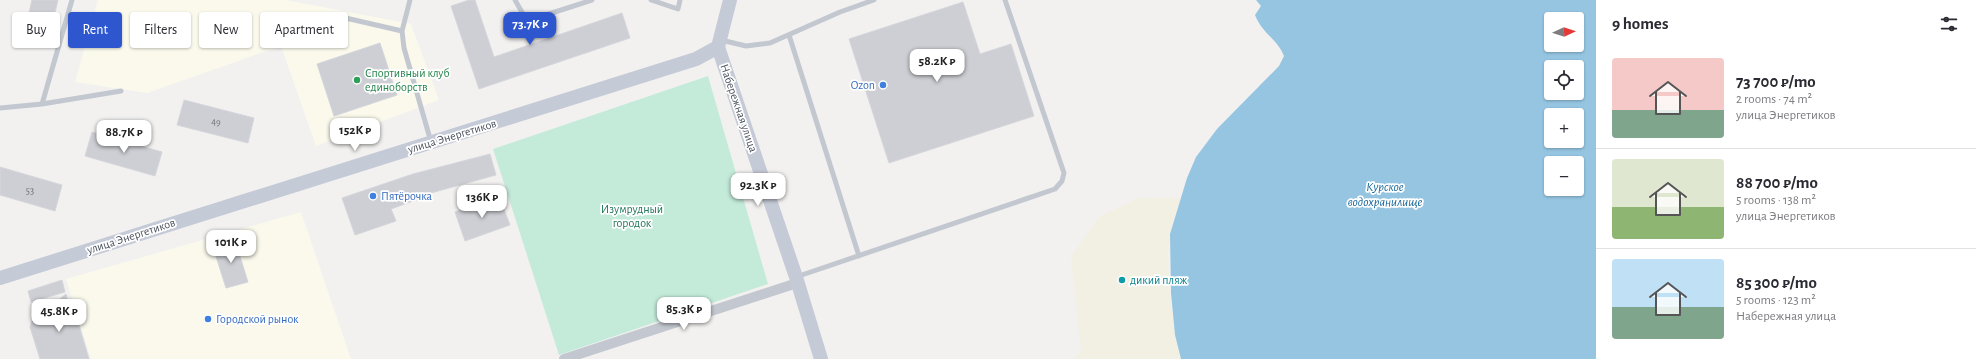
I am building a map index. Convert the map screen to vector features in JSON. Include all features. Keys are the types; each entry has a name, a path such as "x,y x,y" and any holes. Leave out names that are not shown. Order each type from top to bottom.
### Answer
{"street":[{"path":"719,44 730,0"},
{"name":"улица Энергетиков","path":"0,278 696,59 719,44"},
{"name":"Набережная улица","path":"719,44 821,359"},
{"path":"564,359 796,280"}],"lane":[{"path":"42,104 72,0"},
{"path":"410,0 402,31 404,48 431,142"},
{"path":"515,0 527,21 592,0"},
{"path":"651,0 678,10 680,0"},
{"path":"719,44 746,46 770,43 840,12 874,0"},
{"path":"796,280 859,256 1055,189 1062,181 1064,173 1005,0"},
{"path":"348,19 402,31"},
{"path":"789,34 859,256"},
{"path":"0,108 42,104 121,91"}],"shaded area":[{"path":"98,0 286,0 411,24 439,100 316,146 282,48 348,48 348,12 260,12 260,48 275,48 147,93 75,82 85,48 122,48 122,12 95,12"},
{"name":"Городской рынок","path":"301,212 351,359 91,359 66,279"}],"green space":[{"name":"Изумрудный городок","path":"708,76 768,284 559,355 493,149"}],"sand":[{"name":"дикий пляж","path":"1138,198 1181,198 1173,220 1170,234 1168,263 1172,313 1181,359 1075,359 1081,351 1071,257 1099,217"}],"water":[{"name":"Курское водохранилище","path":"1256,0 1596,0 1596,359 1181,359 1175,335 1171,293 1170,234 1187,178 1196,157 1217,129 1279,66 1284,56 1278,45 1258,22 1255,15 1261,6"}],"building":[{"path":"32,0 58,0 55,12 29,12"},
{"path":"469,0 475,0 494,57 622,13 630,38 479,89 451,6"},
{"path":"963,2 980,54 1011,44 1034,116 889,163 849,39"},
{"name":"Спортивный клуб единоборств","path":"380,43 397,95 334,116 317,64"},
{"path":"184,100 254,118 248,143 177,125"},
{"path":"92,132 162,152 155,176 85,156"},
{"path":"490,154 496,175 420,196 421,198 391,209 396,221 355,235 342,198 413,174"},
{"path":"0,167 62,185 55,211 0,195"},
{"path":"499,196 510,225 465,241 455,212"},
{"path":"235,240 248,282 226,288 213,247"},
{"path":"62,280 65,292 31,302 28,291"},
{"path":"66,294 70,308 74,308 89,359 40,359 30,327 32,321"}],"place":[{"name":"Спортивный клуб единоборств","path":"357,80"},
{"name":"Ozon","path":"883,85"},
{"name":"Пятёрочка","path":"373,196"},
{"name":"дикий пляж","path":"1122,280"},
{"name":"Городской рынок","path":"208,319"}]}
